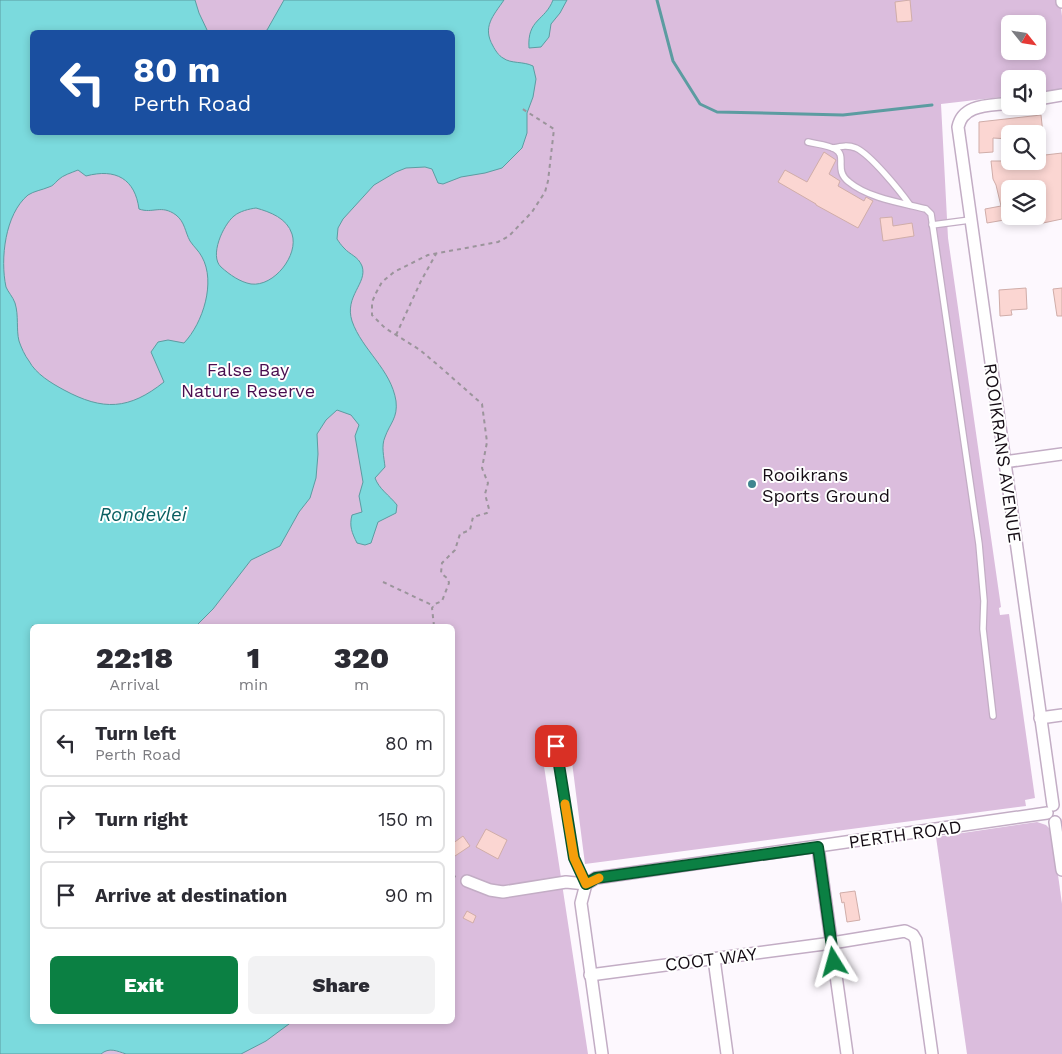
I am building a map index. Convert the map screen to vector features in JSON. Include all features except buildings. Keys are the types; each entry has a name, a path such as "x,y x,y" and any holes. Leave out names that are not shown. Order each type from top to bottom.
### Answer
{"street":[{"path":"1046,98 1062,95"},
{"name":"ROOIKRANS AVENUE","path":"1001,104 974,108 963,114 958,127 1054,809"},
{"path":"1004,462 1062,454"},
{"path":"1040,718 1062,716"},
{"path":"1054,809 1048,818 1058,820 1062,870"},
{"name":"PERTH ROAD","path":"586,884 596,878 818,847 1054,809"},
{"path":"818,847 847,1054"},
{"path":"467,881 490,890 503,892 566,882 586,884 581,902 602,1054"},
{"name":"COOT WAY","path":"590,975 832,943 905,931 913,935 916,940 932,1054"},
{"path":"714,959 727,1054"}],"lane":[{"path":"808,142 833,148 845,146 861,151 892,182 910,205"},
{"path":"833,148 841,158 840,168 842,175 849,183 866,192 929,211 979,544 984,601 983,629 993,716"},
{"path":"932,225 970,220"},
{"path":"556,746 574,858 586,884"}],"path":[{"path":"434,624 432,612 434,606 442,601 449,583 448,579 441,574 442,563 455,550 460,534 470,530 473,517 487,512 489,509 485,494 488,483 482,468 487,442 485,412 482,404 464,386 420,350 385,328 372,315 372,302 382,282 394,272 422,257 504,240 532,212 547,187 554,129 521,108"},
{"path":"396,335 436,254"},
{"path":"383,582 434,606"}],"green space":[{"name":"False Bay Nature Reserve","path":"0,0 1060,0 1062,16 1062,90 1046,92 1046,70 1001,70 1001,97 941,104 948,238 1001,607 999,608 1000,615 1009,614 1035,798 1025,800 1026,806 585,864 568,731 540,740 588,1054 0,1054"},
{"path":"1037,822 1046,825 1052,831 1062,904 1062,1054 967,1054 936,837"}],"water":[{"name":"Rondevlei","path":"0,0 195,0 207,30 30,30 30,135 455,135 455,30 267,30 284,0 504,0 490,22 490,39 495,49 506,60 533,66 536,79 533,97 527,113 527,133 522,148 502,168 461,177 443,184 438,183 432,169 425,167 406,168 396,172 374,185 343,219 338,228 337,239 358,260 363,272 351,304 352,321 362,341 383,369 396,401 395,416 383,444 385,467 375,478 382,489 397,505 396,513 378,522 371,543 365,545 357,543 352,533 351,523 352,515 362,512 359,496 363,482 355,436 359,425 351,415 337,410 326,420 317,434 316,478 310,498 299,512 280,546 251,560 213,609 198,624 30,624 30,1024 289,1024 266,1041 241,1054 126,1054 110,1050 101,1054 0,1054","holes":["78,170 86,176 106,174 122,178 133,190 139,209 166,210 176,215 181,221 190,241 201,255 208,278 202,314 191,335 184,343 168,340 158,342 151,352 164,382 139,398 116,404 91,402 78,397 49,381 32,366 20,343 16,308 6,287 4,276 6,238 9,225 20,203 28,195 50,187 62,177","256,208 272,214 290,228 293,242 288,260 276,275 260,284 251,284 239,280 224,270 218,262 216,256 217,248 222,233 230,220 239,213"]},
{"path":"553,0 567,0 551,24 549,37 541,47 529,48 531,31 550,7"}],"waterway":[{"path":"657,0 673,61 700,104 717,112 843,115 932,105"}],"slow traffic":[{"path":"565,804 574,858 586,884 599,878"}],"place":[{"name":"Rooikrans Sports Ground","path":"752,484"}],"route":[{"path":"556,746 574,858 586,884 596,878 818,847 834,962"}]}
